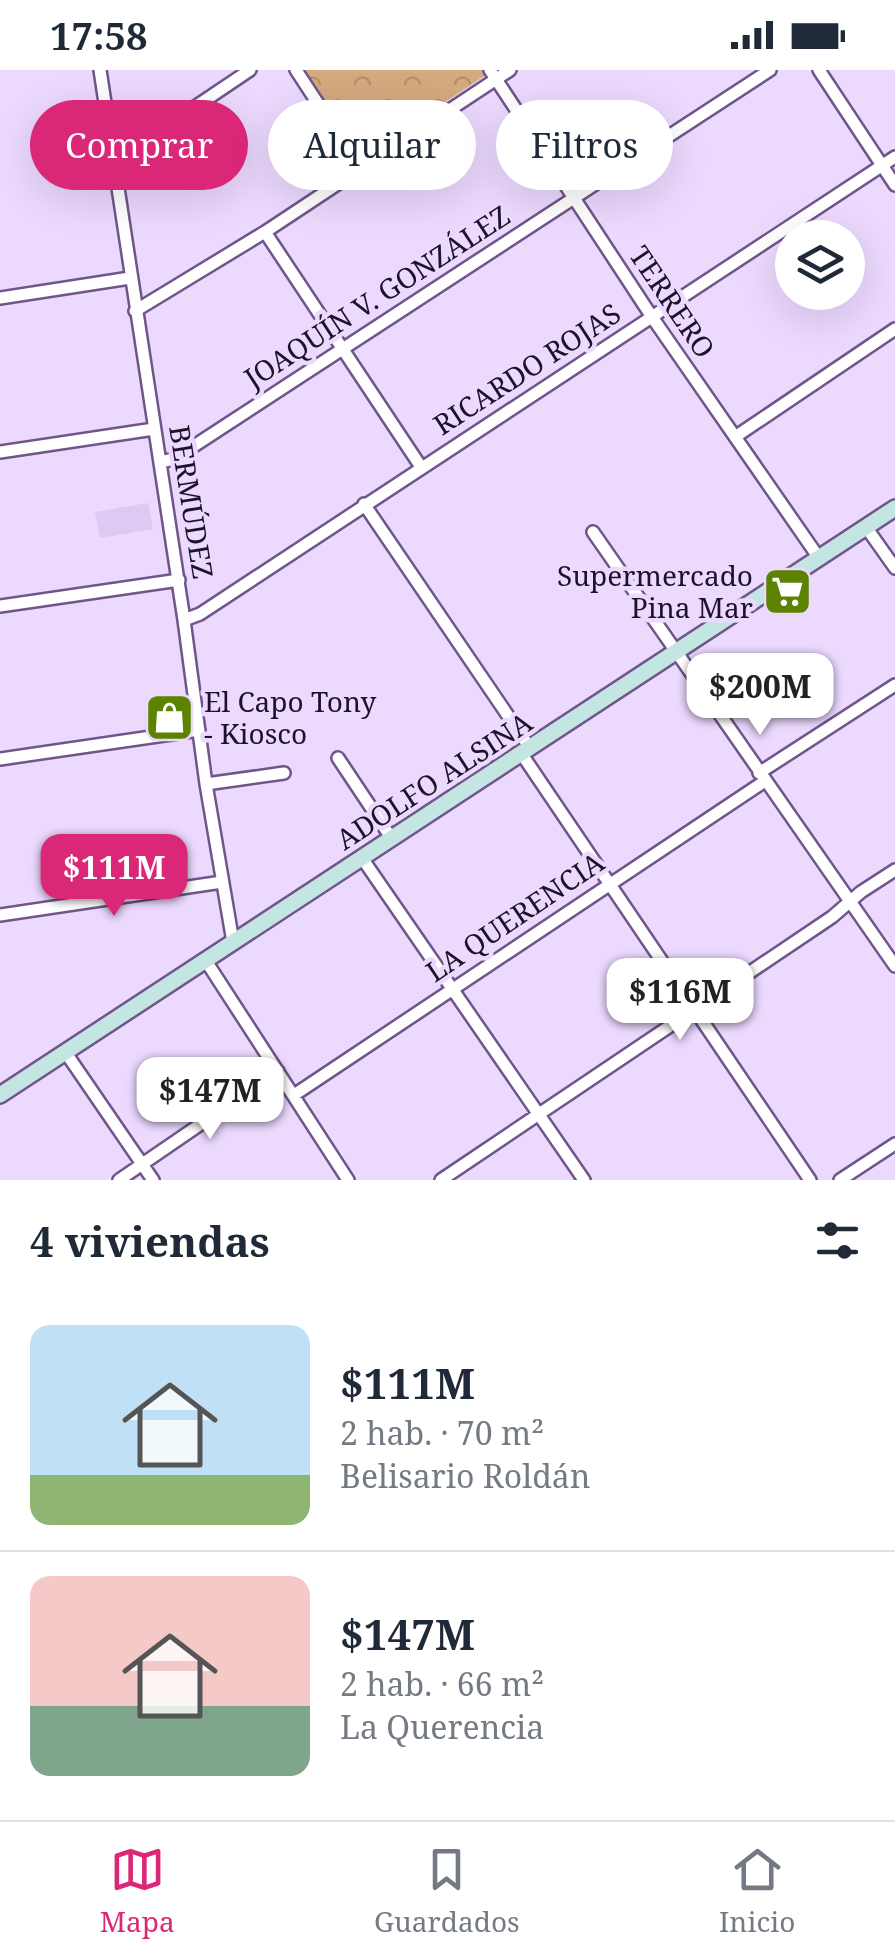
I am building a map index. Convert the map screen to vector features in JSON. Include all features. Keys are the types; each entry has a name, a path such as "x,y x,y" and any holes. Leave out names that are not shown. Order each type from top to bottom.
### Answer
{"street":[{"name":"BERMÚDEZ","path":"100,70 104,100"},
{"path":"205,100 250,70"},
{"path":"296,70 316,100"},
{"path":"457,100 493,75 510,70"},
{"name":"JOAQUÍN V. GONZÁLEZ","path":"160,462 174,459 770,70"},
{"path":"820,70 895,185"},
{"name":"TERRERO","path":"493,75 652,318 818,558"},
{"name":"RICARDO ROJAS","path":"184,620 200,614 895,157"},
{"name":"BERMÚDEZ","path":"118,190 233,942"},
{"path":"135,311 327,190"},
{"path":"265,232 422,467"},
{"path":"0,298 130,278"},
{"path":"734,437 895,329"},
{"path":"0,452 154,428"},
{"path":"364,504 609,884 810,1180"},
{"name":"ADOLFO ALSINA","path":"0,1095 895,508"},
{"path":"866,527 895,568"},
{"path":"593,532 895,966"},
{"path":"0,606 178,580"},
{"name":"LA QUERENCIA","path":"294,1096 895,685"},
{"path":"0,759 199,730"},
{"path":"338,758 392,839"},
{"path":"206,784 284,773"},
{"path":"362,858 584,1180"},
{"path":"441,1180 832,918 895,870"},
{"path":"0,916 222,882"},
{"path":"206,961 342,1178"},
{"path":"66,1053 153,1180"},
{"path":"118,1180 278,1071"},
{"path":"840,1180 895,1144"}],"shaded area":[{"path":"148,503 153,529 100,538 95,512"}],"green space":[{"path":"302,70 482,70 486,75 448,100 322,100"}],"place":[{"name":"Supermercado Pina Mar","path":"788,592"},
{"name":"El Capo Tony - Kiosco","path":"169,718"}]}
